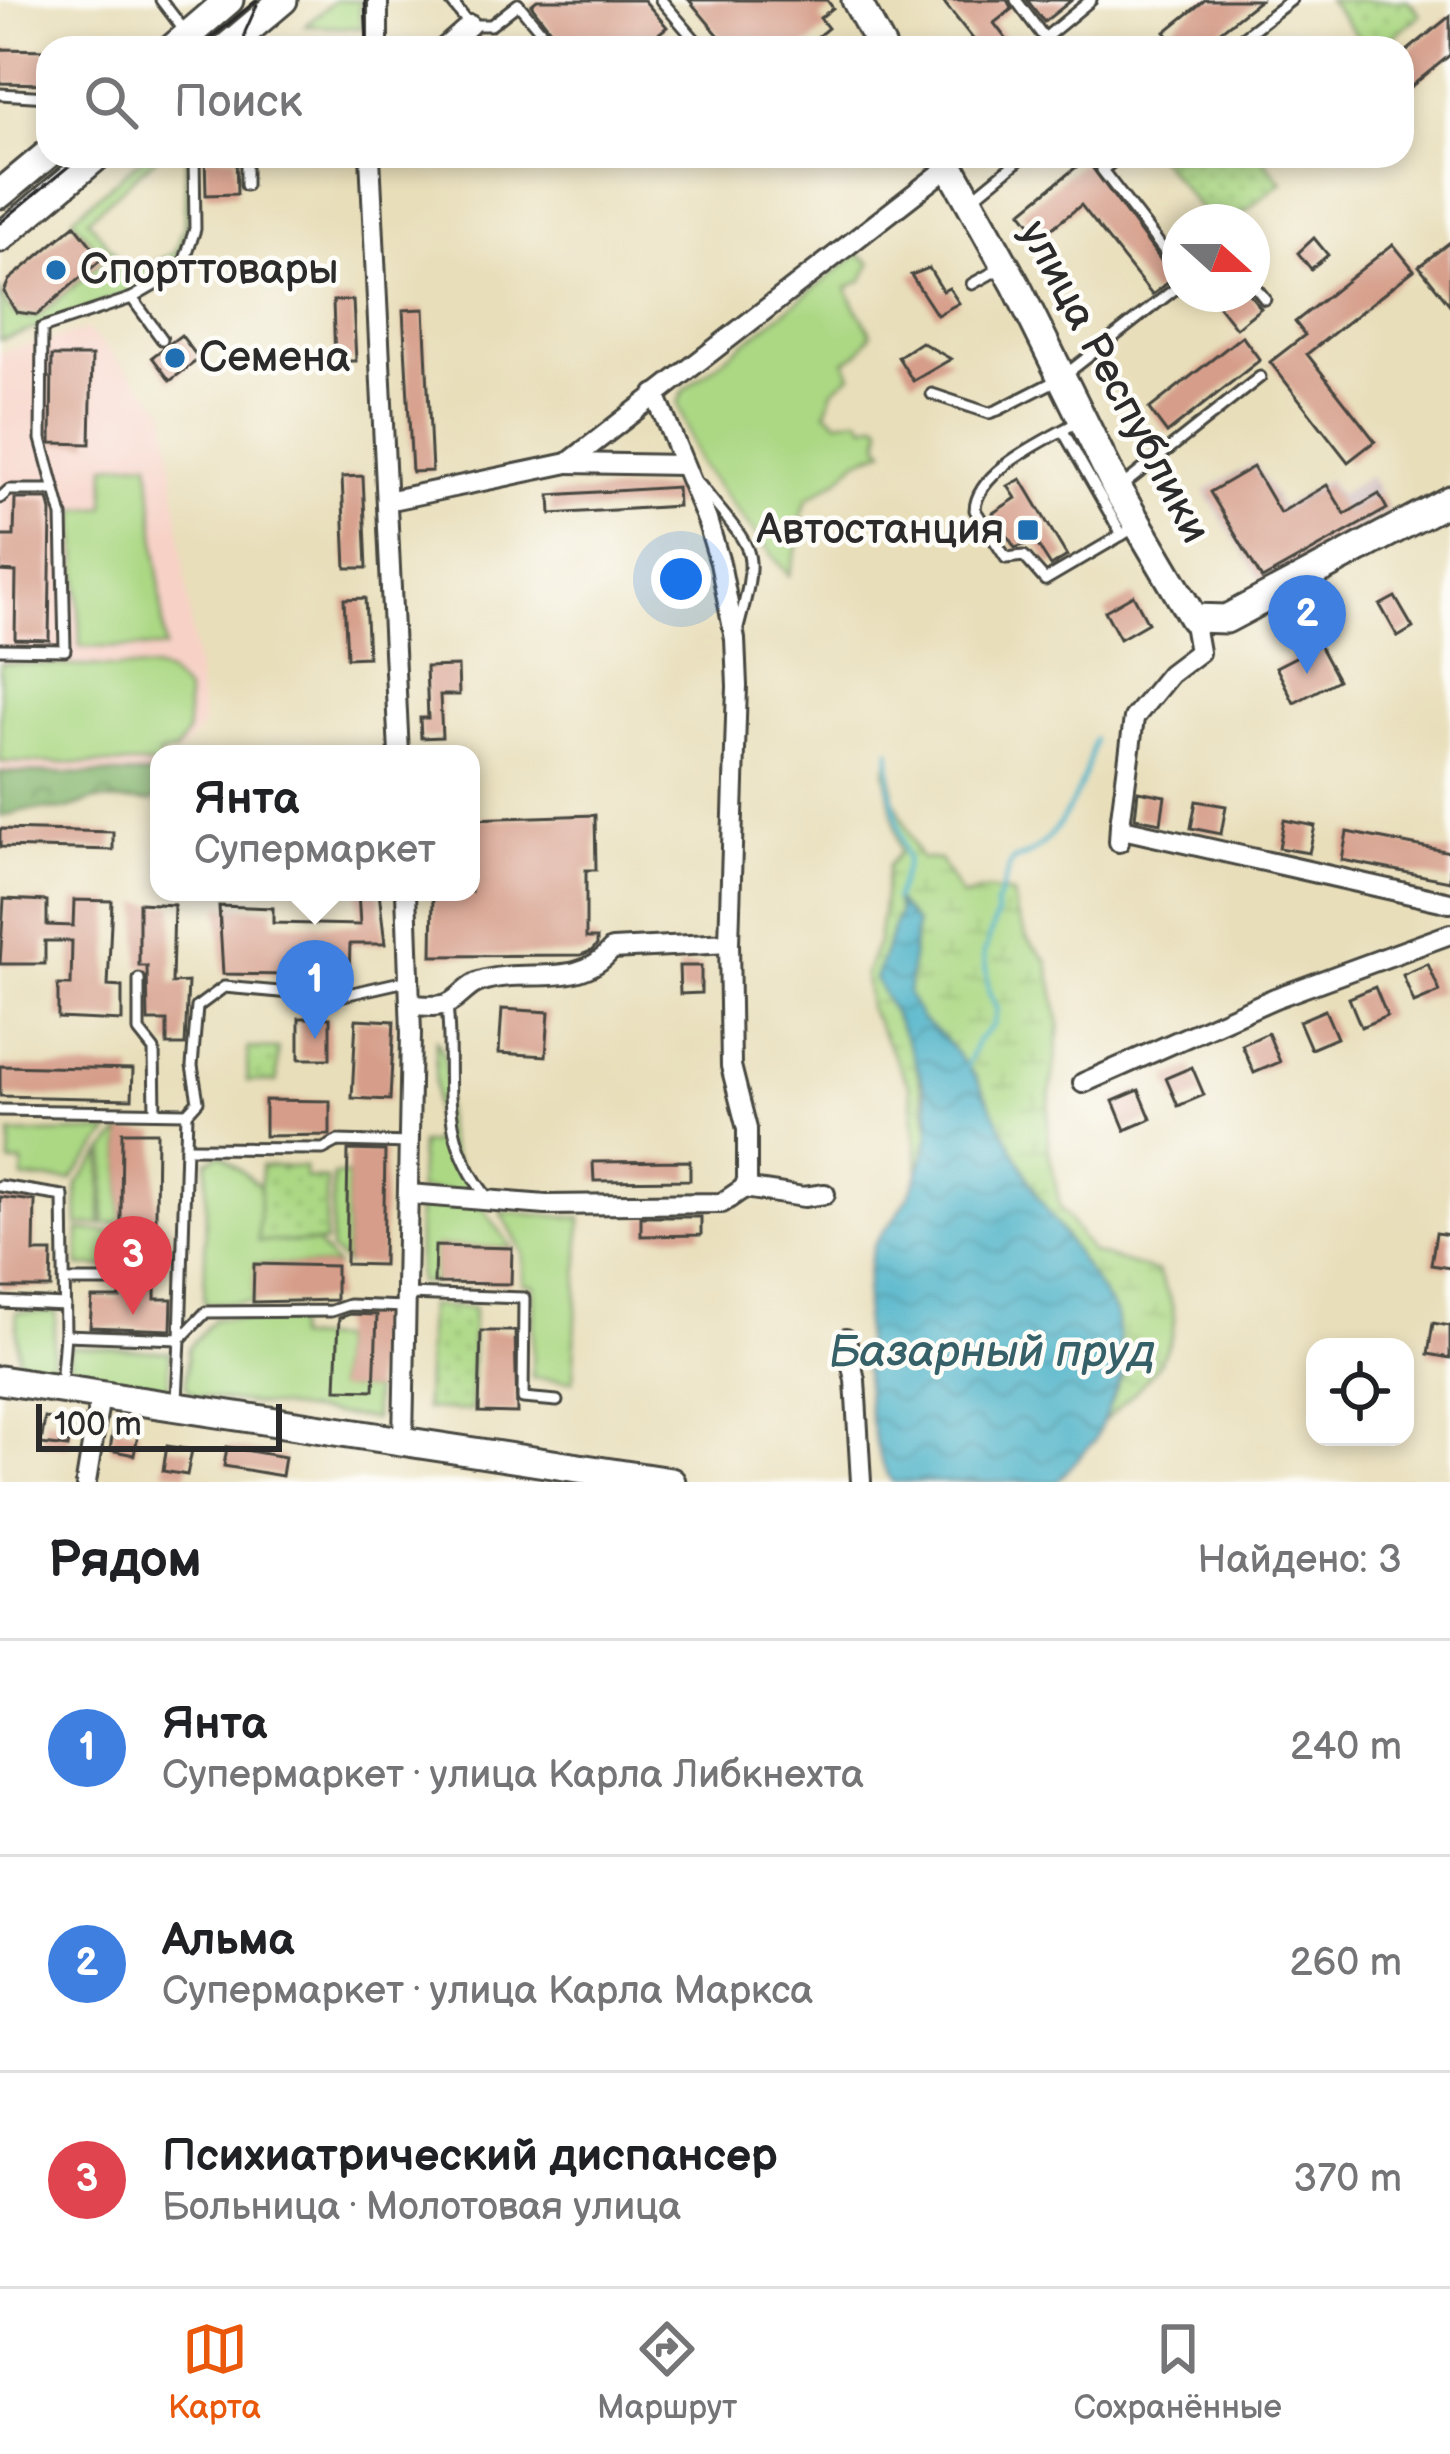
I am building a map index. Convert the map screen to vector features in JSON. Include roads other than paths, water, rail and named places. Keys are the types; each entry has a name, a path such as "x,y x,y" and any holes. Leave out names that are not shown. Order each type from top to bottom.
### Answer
{"street":[{"path":"187,36 229,0"},
{"path":"240,36 283,0"},
{"path":"378,0 378,36"},
{"path":"856,0 876,36"},
{"path":"458,36 470,25"},
{"path":"0,194 36,164"},
{"path":"0,238 83,168"},
{"path":"370,168 399,745"},
{"path":"568,463 938,168"},
{"name":"улица Республики","path":"951,168 1061,378 1072,426 1118,489 1130,530 1193,618"},
{"path":"655,394 720,563 735,640 731,1066 747,1129 744,1187"},
{"path":"387,501 568,463 683,465"},
{"path":"1450,500 1226,619 1193,618 1199,652 1170,674 1134,718 1120,833 1126,830 1450,903"},
{"path":"403,1442 411,1033 406,901"},
{"path":"1083,1083 1275,998 1450,934"},
{"path":"411,1005 447,1005 478,982 518,974 567,977 602,961 612,949 729,943"},
{"path":"409,1194 546,1205 722,1203 744,1187 804,1197 825,1194"},
{"path":"846,1340 855,1379 861,1482"},
{"path":"0,1380 627,1479 671,1482"},
{"path":"86,1482 100,1396"}],"lane":[{"path":"160,0 177,36"},
{"path":"450,0 470,25 491,25 516,2 545,36"},
{"path":"661,0 692,36"},
{"path":"1016,0 1045,36"},
{"path":"1047,36 1091,0"},
{"path":"1244,36 1291,0"},
{"path":"0,94 36,96"},
{"path":"0,649 65,650 62,516 41,439 42,328 132,298 182,269 195,230 194,168"},
{"path":"246,168 246,185"},
{"path":"970,200 1009,168"},
{"path":"1105,168 1162,248"},
{"path":"972,284 1005,265"},
{"path":"132,298 162,339"},
{"path":"932,394 988,413 1061,378 1162,299"},
{"path":"1118,489 1260,377"},
{"path":"1072,426 1130,530 1045,580 1024,556 1006,558 999,552 975,511 979,490 994,473 1072,426"},
{"path":"683,465 751,550 754,569 735,640"},
{"path":"0,498 9,490 55,490"},
{"path":"139,980 139,1031 154,1050 154,1112"},
{"path":"177,1406 187,1113 198,1101 192,1066 197,1006 224,987 335,997 410,980"},
{"path":"447,1005 452,1128 461,1159 488,1198"},
{"path":"0,1110 187,1113"},
{"path":"186,1148 323,1148 338,1141 410,1143"},
{"path":"0,1186 63,1196 61,1390"},
{"path":"64,1281 112,1281"},
{"path":"65,1335 180,1339 206,1312 524,1298 524,1398 556,1401"},
{"path":"0,1302 65,1305"}],"water":[{"name":"Базарный пруд","path":"895,899 916,924 908,994 922,1020 976,1077 1036,1193 1116,1314 1123,1373 1095,1440 1057,1482 892,1482 873,1434 865,1368 868,1272 874,1244 900,1210 916,1178 929,1134 920,1075 875,979 899,912"}],"waterway":[{"path":"967,1066 997,1010 989,993 984,954 997,913 995,905 1013,860 1043,843 1067,811 1094,739"},
{"path":"890,750 890,786 907,861 895,899"}],"tram line":[{"path":"214,36 257,0"},
{"path":"365,0 366,36"},
{"path":"245,36 257,5"},
{"path":"0,223 66,168"}],"place":[{"name":"Спорттовары","path":"56,270"},
{"name":"Семена","path":"175,358"},
{"name":"Автостанция","path":"1028,530"},
{"name":"Альма","path":"1307,674"},
{"name":"Янта","path":"315,1039"},
{"name":"Психиатрический диспансер","path":"133,1315"}]}
